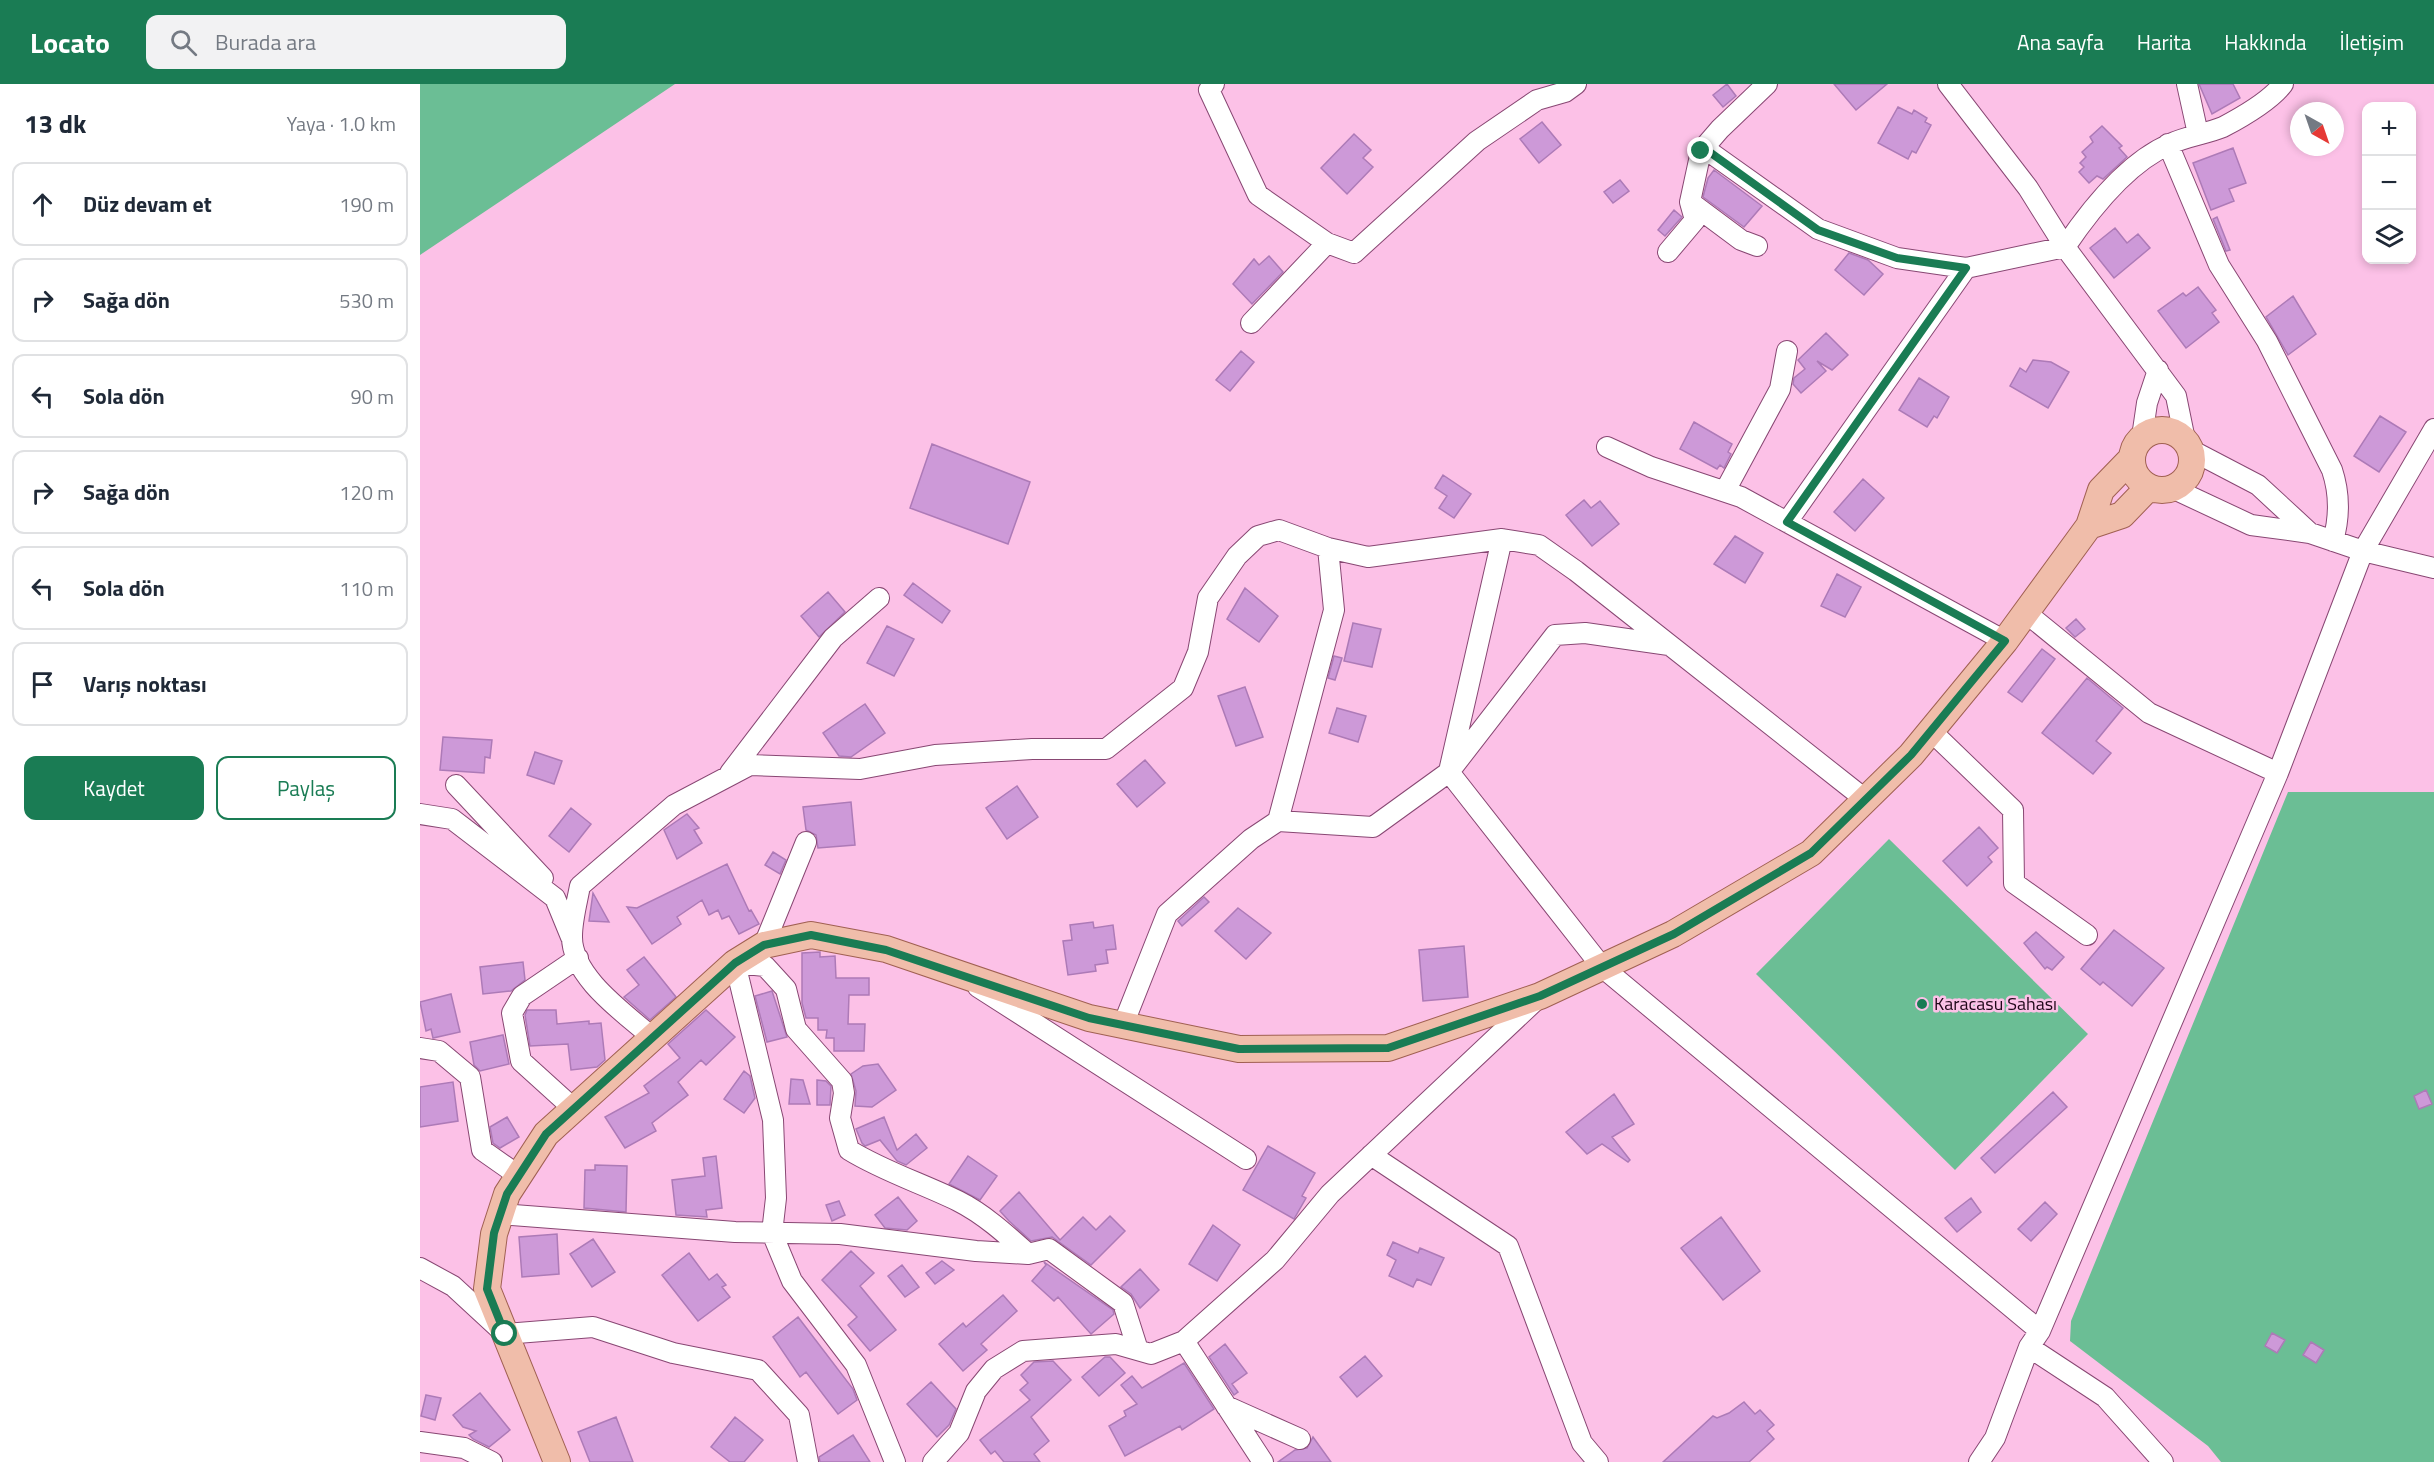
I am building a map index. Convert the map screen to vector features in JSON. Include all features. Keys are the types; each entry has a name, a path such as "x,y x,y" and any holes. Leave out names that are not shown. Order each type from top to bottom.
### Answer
{"main road":[{"path":"557,1462 487,1289 500,1214 507,1194 546,1134 735,963 764,945 811,935 886,950 1089,1018 1239,1049 1388,1048 1540,996 1674,934 1811,853 1911,755 2005,641 2089,526 2101,490 2152,431 2164,430 2175,433 2188,445 2193,462 2190,473 2183,482 2161,488 2122,514 2089,526"},
{"path":"2137,448 2134,470 2140,480 2161,488"}],"street":[{"path":"1214,84 1209,90 1258,195 1327,243 1354,253 1477,141 1537,100 1565,92 1576,84"},
{"path":"1668,252 1695,220 1690,202 1704,148 1767,84"},
{"path":"1948,84 2028,188 2065,247 2176,396 2188,445 2258,485 2310,532"},
{"path":"2187,84 2198,134"},
{"path":"1704,148 1818,230 1897,258 1966,268 2065,247 2110,190 2130,172 2168,144 2222,127 2276,93 2283,84"},
{"path":"2168,144 2219,265 2267,341 2332,470 2339,498 2339,513 2333,541"},
{"path":"1690,202 1742,240 1757,246"},
{"path":"1251,323 1327,243"},
{"path":"1787,522 1966,268"},
{"path":"1725,491 1780,389 1787,351"},
{"path":"2137,448 2147,403 2158,370"},
{"path":"1979,1462 1995,1438 2034,1339 2278,773 2363,551 2434,429"},
{"path":"1607,447 1651,467 1741,497 2005,641"},
{"path":"2161,488 2251,525 2310,532 2363,551 2434,568"},
{"path":"571,937 580,886 674,805 750,765 861,769 936,754 1032,749 1106,749 1183,688 1198,652 1208,598 1237,556 1258,536 1279,530 1328,548 1368,557 1502,539 1539,545 1866,800"},
{"path":"1449,772 1502,539"},
{"path":"1278,821 1334,610 1328,548"},
{"path":"727,777 833,638 879,598"},
{"path":"2025,612 2149,713 2278,773"},
{"path":"1123,1025 1167,914 1251,839 1278,821 1373,827 1449,772 1555,635 1585,633 1671,646"},
{"path":"1931,731 2013,810 2014,883 2087,935"},
{"path":"1449,772 1602,967 2034,1339 2105,1397 2163,1462"},
{"path":"456,785 487,822 538,871 555,898 578,958 598,990 653,1038"},
{"path":"420,814 452,819 555,898"},
{"path":"764,945 806,842"},
{"path":"574,1109 521,1061 512,1013 522,996 578,958"},
{"path":"895,1462 856,1365 792,1281 772,1233 776,1198 773,1120 735,963 765,966 786,988 796,1029 842,1081 844,1093 840,1118 849,1150 874,1165 960,1202 998,1227 1028,1254"},
{"path":"960,975 1246,1159"},
{"path":"933,1462 959,1433 976,1390 994,1370 1023,1351 1116,1344 1150,1354 1184,1341 1275,1260 1330,1194 1540,996"},
{"path":"420,1048 439,1052 470,1077 482,1150 519,1176"},
{"path":"1371,1155 1508,1246 1582,1443 1598,1462"},
{"path":"500,1214 632,1225 772,1233 840,1234 952,1248 1028,1254 1049,1249 1123,1303 1138,1350"},
{"path":"420,1268 453,1286 505,1334 593,1327 672,1353 758,1370 799,1415 808,1462"},
{"path":"1184,1341 1263,1462"},
{"path":"1227,1406 1300,1439"},
{"path":"425,1444 464,1448 492,1462"}],"green space":[{"path":"420,84 675,84 420,255"},
{"path":"2288,792 2434,792 2434,1462 2221,1462 2208,1446 2070,1341 2071,1321"},
{"name":"Karacasu Sahası","path":"1889,839 2088,1034 1955,1170 1756,974"}],"building":[{"path":"1727,84 1736,96 1723,107 1713,95"},
{"path":"1834,84 1887,84 1856,110"},
{"path":"2199,84 2233,84 2240,98 2212,114"},
{"path":"1898,107 1912,114 1914,110 1927,118 1925,122 1931,125 1916,153 1912,151 1908,159 1878,143"},
{"path":"1542,122 1561,145 1539,163 1520,139"},
{"path":"2102,126 2122,146 2119,148 2127,157 2103,179 2097,176 2089,183 2079,172 2084,167 2080,163 2086,157 2082,152 2093,142 2090,137"},
{"path":"1354,134 1371,150 1363,158 1373,167 1347,194 1321,168"},
{"path":"2233,148 2246,183 2229,189 2234,201 2211,210 2193,163"},
{"path":"1714,170 1762,206 1744,227 1703,197 1708,178"},
{"path":"1620,180 1629,191 1613,203 1604,192"},
{"path":"1674,210 1682,217 1665,236 1658,230"},
{"path":"2217,217 2230,250 2226,251 2213,219"},
{"path":"2115,228 2127,243 2138,234 2150,248 2114,278 2090,248"},
{"path":"1849,253 1868,260 1883,274 1864,295 1835,270"},
{"path":"1269,256 1283,272 1252,304 1233,284 1254,259 1259,265"},
{"path":"2198,287 2216,310 2212,313 2219,322 2186,348 2158,311 2183,293 2186,296"},
{"path":"2293,296 2316,334 2288,355 2266,317"},
{"path":"1826,333 1848,355 1832,370 1817,361 1826,371 1801,393 1793,384 1794,378 1805,369 1798,360"},
{"path":"1241,351 1254,362 1230,391 1216,380"},
{"path":"2033,360 2051,362 2069,372 2048,408 2010,386 2020,368 2026,372"},
{"path":"1919,378 1949,397 1937,418 1934,416 1927,427 1899,410"},
{"path":"2380,416 2406,432 2379,472 2354,456"},
{"path":"1694,422 1732,444 1728,452 1731,454 1724,468 1720,465 1717,469 1680,449"},
{"path":"932,444 1030,482 1008,544 910,508"},
{"path":"1443,475 1471,494 1454,518 1439,508 1447,496 1435,488"},
{"path":"1863,479 1884,498 1855,531 1834,512"},
{"path":"1584,500 1591,508 1600,501 1619,524 1592,546 1566,515"},
{"path":"1735,536 1763,553 1745,583 1714,564"},
{"path":"1837,574 1861,587 1845,617 1821,606"},
{"path":"913,583 950,611 942,623 904,595"},
{"path":"1245,588 1278,616 1259,642 1227,619"},
{"path":"828,592 845,612 819,637 801,616"},
{"path":"2076,619 2085,629 2075,637 2066,628"},
{"path":"1353,623 1381,629 1372,667 1344,661"},
{"path":"887,626 914,639 894,676 867,663"},
{"path":"2042,649 2055,659 2022,702 2008,692"},
{"path":"1334,656 1342,658 1335,680 1328,678"},
{"path":"2087,678 2123,708 2096,741 2111,753 2093,774 2042,733"},
{"path":"1245,687 1263,737 1236,746 1218,696"},
{"path":"865,704 885,733 851,757 839,756 823,733"},
{"path":"1337,708 1366,716 1358,742 1329,733"},
{"path":"443,737 492,740 490,758 485,757 484,773 440,770"},
{"path":"535,752 562,761 554,784 527,775"},
{"path":"1145,760 1165,783 1137,807 1117,784"},
{"path":"1017,786 1038,817 1007,839 986,808"},
{"path":"851,802 855,845 818,848 816,835 806,830 803,807"},
{"path":"571,808 591,824 569,852 549,836"},
{"path":"687,814 699,828 694,830 702,843 677,859 664,830"},
{"path":"1979,827 1998,848 1988,857 1992,862 1967,886 1943,861"},
{"path":"773,852 786,860 780,874 765,865"},
{"path":"727,864 749,911 751,910 759,924 739,934 729,916 722,919 718,910 709,915 702,900 677,917 681,924 652,944 627,907 637,908"},
{"path":"593,893 609,922 589,921"},
{"path":"1204,897 1209,902 1182,926 1178,921"},
{"path":"1238,908 1271,933 1246,959 1215,931"},
{"path":"1093,922 1094,928 1113,925 1116,949 1106,950 1108,963 1095,965 1096,971 1068,975 1063,941 1072,940 1070,925"},
{"path":"2114,930 2164,968 2132,1006 2103,982 2100,985 2081,969"},
{"path":"2036,932 2064,957 2052,970 2047,967 2045,969 2024,943"},
{"path":"1464,946 1468,997 1423,1001 1419,950"},
{"path":"820,952 820,957 835,956 836,978 869,978 869,995 849,995 848,1024 865,1024 864,1051 834,1051 834,1038 826,1038 827,1030 818,1030 818,1018 806,1018 802,1003 802,953"},
{"path":"644,957 676,997 650,1020 624,997 639,985 627,970"},
{"path":"523,962 525,980 511,991 483,994 480,967"},
{"path":"772,991 787,1037 767,1042 755,996"},
{"path":"451,994 460,1032 433,1038 431,1029 426,1031 420,1002"},
{"path":"527,1010 556,1010 557,1024 589,1021 589,1024 601,1023 605,1060 597,1067 571,1070 568,1044 530,1046 525,1015"},
{"path":"706,1010 735,1037 706,1065 701,1060 678,1082 688,1095 652,1123 656,1131 625,1148 605,1117 649,1093 644,1086 680,1058 668,1044"},
{"path":"503,1035 509,1064 480,1071 474,1065 470,1042"},
{"path":"878,1064 896,1090 872,1107 855,1106 856,1091 851,1074 863,1066"},
{"path":"744,1071 750,1076 755,1098 744,1113 724,1099"},
{"path":"791,1079 803,1080 810,1104 789,1104"},
{"path":"817,1080 826,1081 831,1086 830,1105 817,1105"},
{"path":"453,1082 458,1121 420,1127 420,1087"},
{"path":"2426,1090 2432,1104 2419,1109 2414,1096"},
{"path":"2053,1092 2067,1107 1995,1173 1981,1158"},
{"path":"1614,1094 1634,1124 1612,1137 1630,1160 1628,1162 1602,1144 1587,1154 1566,1132"},
{"path":"507,1117 519,1137 500,1148 493,1143 490,1127"},
{"path":"884,1117 897,1150 916,1134 927,1148 906,1165 897,1161 880,1140 865,1146 856,1129"},
{"path":"1268,1146 1315,1173 1302,1196 1306,1198 1294,1219 1243,1190"},
{"path":"716,1156 722,1208 706,1210 707,1217 676,1215 672,1180 705,1176 703,1158"},
{"path":"968,1156 997,1176 980,1200 949,1184"},
{"path":"595,1165 627,1166 626,1212 584,1208 585,1170 595,1170"},
{"path":"1019,1192 1060,1240 1083,1217 1096,1230 1110,1216 1125,1231 1091,1265 1052,1237 1031,1241 1009,1221 1000,1211"},
{"path":"898,1197 917,1221 907,1230 885,1228 875,1215"},
{"path":"1971,1198 1981,1212 1957,1232 1945,1218"},
{"path":"839,1201 845,1215 832,1221 826,1205"},
{"path":"2045,1202 2057,1214 2031,1241 2018,1229"},
{"path":"1721,1217 1760,1271 1723,1300 1681,1248"},
{"path":"1213,1225 1240,1245 1217,1281 1189,1264"},
{"path":"557,1234 559,1274 522,1277 519,1237"},
{"path":"593,1239 615,1272 592,1287 570,1254"},
{"path":"1393,1242 1418,1253 1420,1248 1444,1258 1431,1285 1417,1279 1413,1287 1389,1276 1396,1260 1387,1255"},
{"path":"851,1251 874,1273 860,1286 896,1330 870,1351 848,1325 857,1317 822,1280"},
{"path":"689,1253 709,1280 717,1274 726,1285 722,1287 730,1297 698,1321 662,1275"},
{"path":"942,1261 954,1270 935,1284 926,1273"},
{"path":"1044,1262 1113,1310 1114,1314 1091,1334 1058,1297 1054,1301 1032,1281 1046,1265"},
{"path":"902,1265 919,1287 905,1297 888,1276"},
{"path":"1140,1269 1159,1290 1140,1308 1131,1294 1121,1287"},
{"path":"1003,1295 1017,1311 981,1344 987,1350 963,1371 939,1344 963,1323 966,1327"},
{"path":"798,1317 853,1389 857,1400 838,1414 806,1372 800,1377 773,1337"},
{"path":"2272,1333 2285,1340 2277,1353 2265,1346"},
{"path":"2311,1342 2324,1350 2316,1363 2303,1355"},
{"path":"1225,1344 1247,1373 1232,1384 1238,1392 1234,1395 1209,1357"},
{"path":"1365,1356 1382,1376 1357,1397 1340,1377"},
{"path":"1105,1357 1110,1357 1125,1373 1099,1396 1082,1377"},
{"path":"1053,1361 1071,1380 1031,1417 1049,1441 1034,1454 1040,1462 1004,1462 995,1451 991,1454 980,1440 1030,1400 1020,1390 1028,1383 1021,1375 1034,1362"},
{"path":"1184,1363 1214,1409 1182,1430 1180,1426 1125,1456 1109,1426 1126,1416 1124,1411 1137,1404 1121,1385 1132,1376 1142,1388"},
{"path":"931,1382 956,1409 949,1425 937,1437 907,1404"},
{"path":"480,1393 510,1430 489,1447 473,1439 469,1435 476,1431 463,1427 453,1415"},
{"path":"426,1395 441,1398 435,1420 421,1416"},
{"path":"1744,1402 1755,1414 1760,1410 1774,1425 1767,1431 1774,1439 1749,1462 1663,1462 1713,1416 1717,1418 1729,1413"},
{"path":"616,1417 633,1462 590,1462 578,1432"},
{"path":"735,1417 763,1440 744,1462 730,1462 711,1447"},
{"path":"853,1435 870,1462 820,1462 819,1457"},
{"path":"1313,1437 1331,1462 1278,1462 1295,1450 1307,1448"}],"place":[{"name":"Karacasu Sahası","path":"1922,1004"}],"route":[{"path":"505,1334 487,1289 494,1233 507,1194 546,1134 698,999 735,963 764,945 811,935 886,950 1089,1018 1239,1049 1388,1048 1540,996 1674,934 1811,853 1911,755 2005,641 1787,522 1966,268 1897,258 1818,230 1704,148 1701,151"}]}
